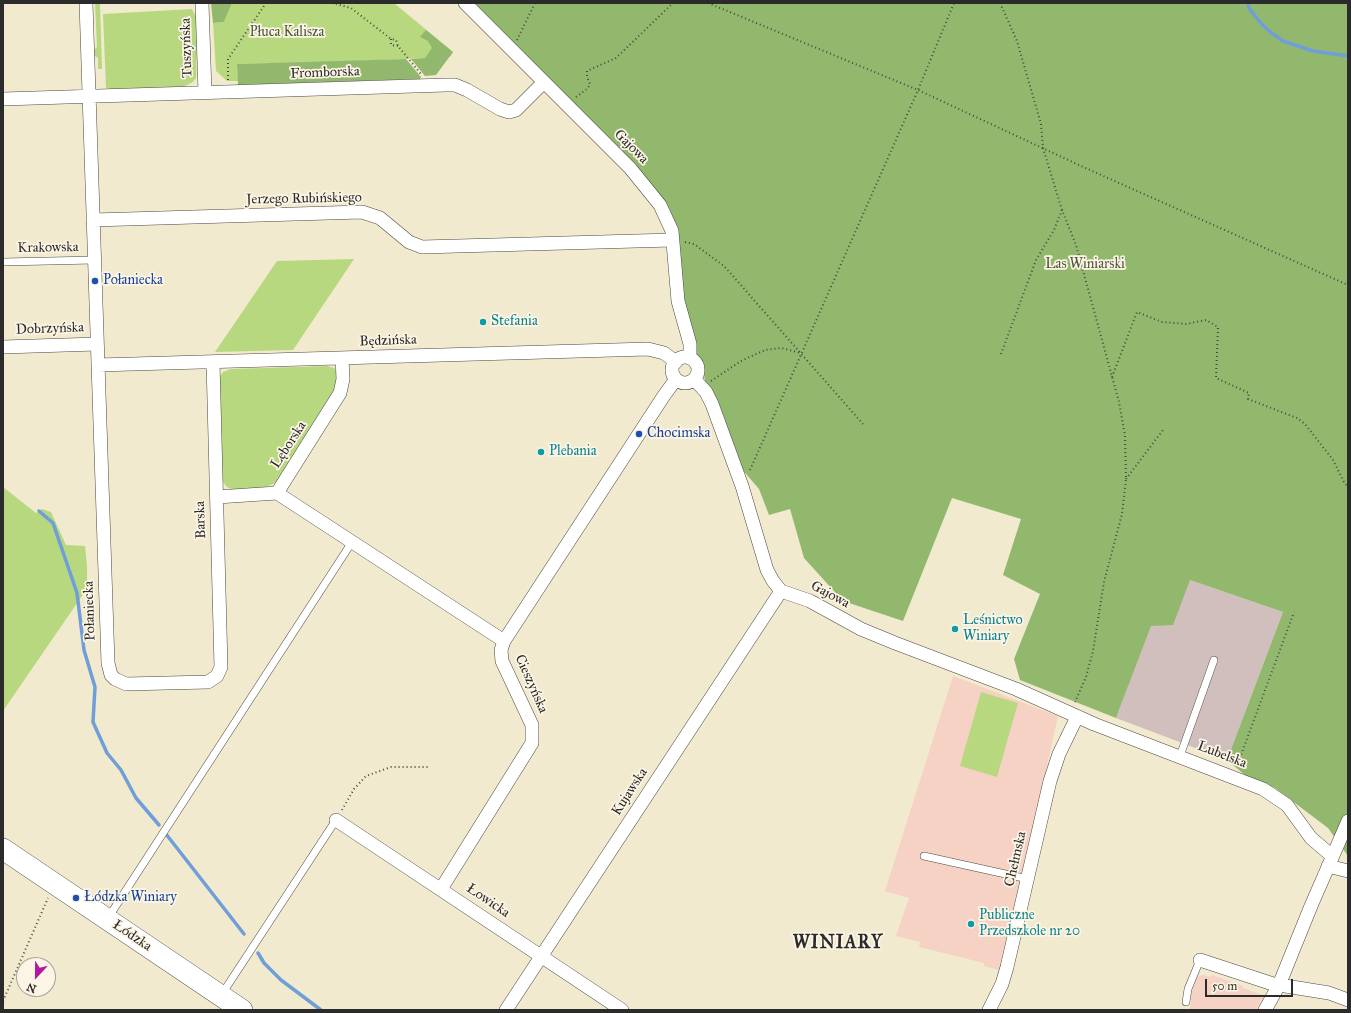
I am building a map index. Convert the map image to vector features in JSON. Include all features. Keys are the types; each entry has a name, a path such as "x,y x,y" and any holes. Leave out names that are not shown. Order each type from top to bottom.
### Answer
{"main road":[{"name":"Łódzka","path":"3,849 242,1010"}],"street":[{"name":"Połaniecka","path":"86,3 109,669 115,679 126,684 202,682 217,676"},
{"name":"Tuszyńska","path":"202,3 205,93"},
{"name":"Gajowa","path":"465,3 630,168 666,213 672,231 678,301 690,344 690,358"},
{"name":"Fromborska","path":"3,99 455,85 467,90 500,110 509,112 516,110 544,82"},
{"name":"Jerzego Rubińskiego","path":"93,220 362,212 380,218 410,242 422,247 672,240"},
{"name":"Dobrzyńska","path":"3,347 97,344"},
{"name":"Będzińska","path":"98,365 648,349 664,354 676,362"},
{"name":"Lęborska","path":"277,493 340,393 342,386 342,358"},
{"path":"698,383 687,383 676,379 673,373 676,362 682,358 690,358 698,368 698,383 712,404 742,486 767,570 772,581 781,591"},
{"name":"Barska","path":"213,362 222,662 217,676"},
{"path":"504,641 676,379"},
{"path":"217,497 277,493"},
{"name":"Cieszyńska","path":"277,493 504,641 501,650 502,661 532,725 532,743 441,889"},
{"name":"Gajowa","path":"781,591 810,601 850,624 888,641 1016,689 1074,715"},
{"name":"Kujawska","path":"506,1010 781,591"},
{"name":"Lubelska","path":"1074,715 1263,788 1280,798 1330,861"},
{"name":"Chełmska","path":"989,1010 1002,984 1007,967 1052,776 1074,715"},
{"name":"Łowicka","path":"336,820 622,1010"},
{"path":"1265,1010 1279,985 1348,821"},
{"path":"1330,861 1348,871"},
{"path":"1200,960 1279,985 1329,993 1348,1000"}],"lane":[{"name":"Krakowska","path":"3,262 94,260"},
{"path":"107,919 352,542"},
{"path":"1180,756 1214,660"},
{"path":"221,996 336,820"},
{"path":"924,856 1028,879"},
{"path":"1186,1002 1188,989 1200,960"}],"path":[{"path":"228,80 228,59 266,3"},
{"path":"332,3 337,3 351,8 391,39 396,40 398,46 423,76"},
{"path":"513,52 522,28 535,3"},
{"path":"561,100 573,100 588,88 590,84 587,77 587,71 616,58 673,3"},
{"path":"708,3 918,90 1043,148 1348,284"},
{"path":"742,486 802,354 918,90 954,3"},
{"path":"1000,3 1017,41 1041,124 1043,148 1062,210 1076,245 1112,378 1124,430 1126,479 1122,514 1104,582 1093,651 1074,715"},
{"path":"391,39 391,45 398,46"},
{"path":"1001,354 1036,260 1054,230 1062,210"},
{"path":"672,240 694,244 724,266 863,424"},
{"path":"1112,378 1137,312 1162,322 1186,324 1206,320 1218,327 1216,378 1250,393 1248,399 1297,418 1305,424 1333,460 1345,484 1348,486"},
{"path":"698,383 723,375 741,361 765,350 781,348 802,354"},
{"path":"1126,479 1163,430"},
{"path":"1233,776 1294,612"},
{"path":"336,820 354,789 366,776 391,767 430,767"},
{"path":"3,1001 55,884"}],"shaded area":[{"path":"1170,573 1283,612 1227,760 1116,718"},
{"path":"953,676 1058,716 1020,887 999,970 984,966 984,963 919,947 920,942 896,936 909,898 885,891"},
{"path":"1203,975 1211,977 1212,975 1243,986 1243,988 1264,996 1256,1010 1190,1010 1191,994 1196,980 1199,976"}],"green space":[{"path":"95,3 100,3 102,69 98,69 98,58 93,55 93,51 97,47"},
{"path":"211,3 232,3 224,22 213,23"},
{"name":"Płuca Kalisza","path":"232,3 394,3 453,52 450,57 237,64 238,81 227,81 216,71 213,23 224,22"},
{"name":"Las Winiarski","path":"472,3 1348,3 1348,856 1328,828 1275,788 1246,776 1227,760 1283,612 1190,580 1173,625 1151,626 1116,718 1020,680 1014,659 1040,594 1003,575 1021,519 952,498 903,621 843,601 804,558 790,509 769,515 759,489 741,468 715,397 705,381 702,362 695,352 685,305 678,234 669,208 657,191"},
{"path":"192,9 196,17 197,41 196,78 193,82 183,87 113,90 106,88 103,14"},
{"path":"426,30 453,52 436,75 425,76 411,59 425,58 432,48 428,41 420,37"},
{"path":"406,59 421,77 420,79 238,85 237,64"},
{"path":"354,259 293,350 215,352 277,261"},
{"path":"327,366 334,368 337,372 335,388 332,396 275,483 264,488 233,490 227,487 222,481 219,378 223,372 231,369"},
{"path":"3,487 36,513 42,509 51,512 66,545 85,546 87,586 84,593 3,711"},
{"path":"981,692 1018,703 997,777 960,766"}],"waterway":[{"path":"1248,3 1249,8 1259,21 1270,32 1283,41 1313,51 1348,56"},
{"path":"39,511 53,523 77,593 84,650 95,687 93,722 107,753 121,770 136,798 159,825"},
{"path":"166,834 244,934"},
{"path":"258,953 264,963 281,980 321,1010"}],"place":[{"name":"Połaniecka","path":"95,281"},
{"name":"Stefania","path":"483,322"},
{"name":"Chocimska","path":"639,434"},
{"name":"Plebania","path":"541,452"},
{"name":"Leśnictwo Winiary","path":"955,629"},
{"name":"Łódzka Winiary","path":"76,898"},
{"name":"Publiczne Przedszkole nr 20","path":"971,924"}],"district":[{"name":"WINIARY","path":"838,944"}]}
